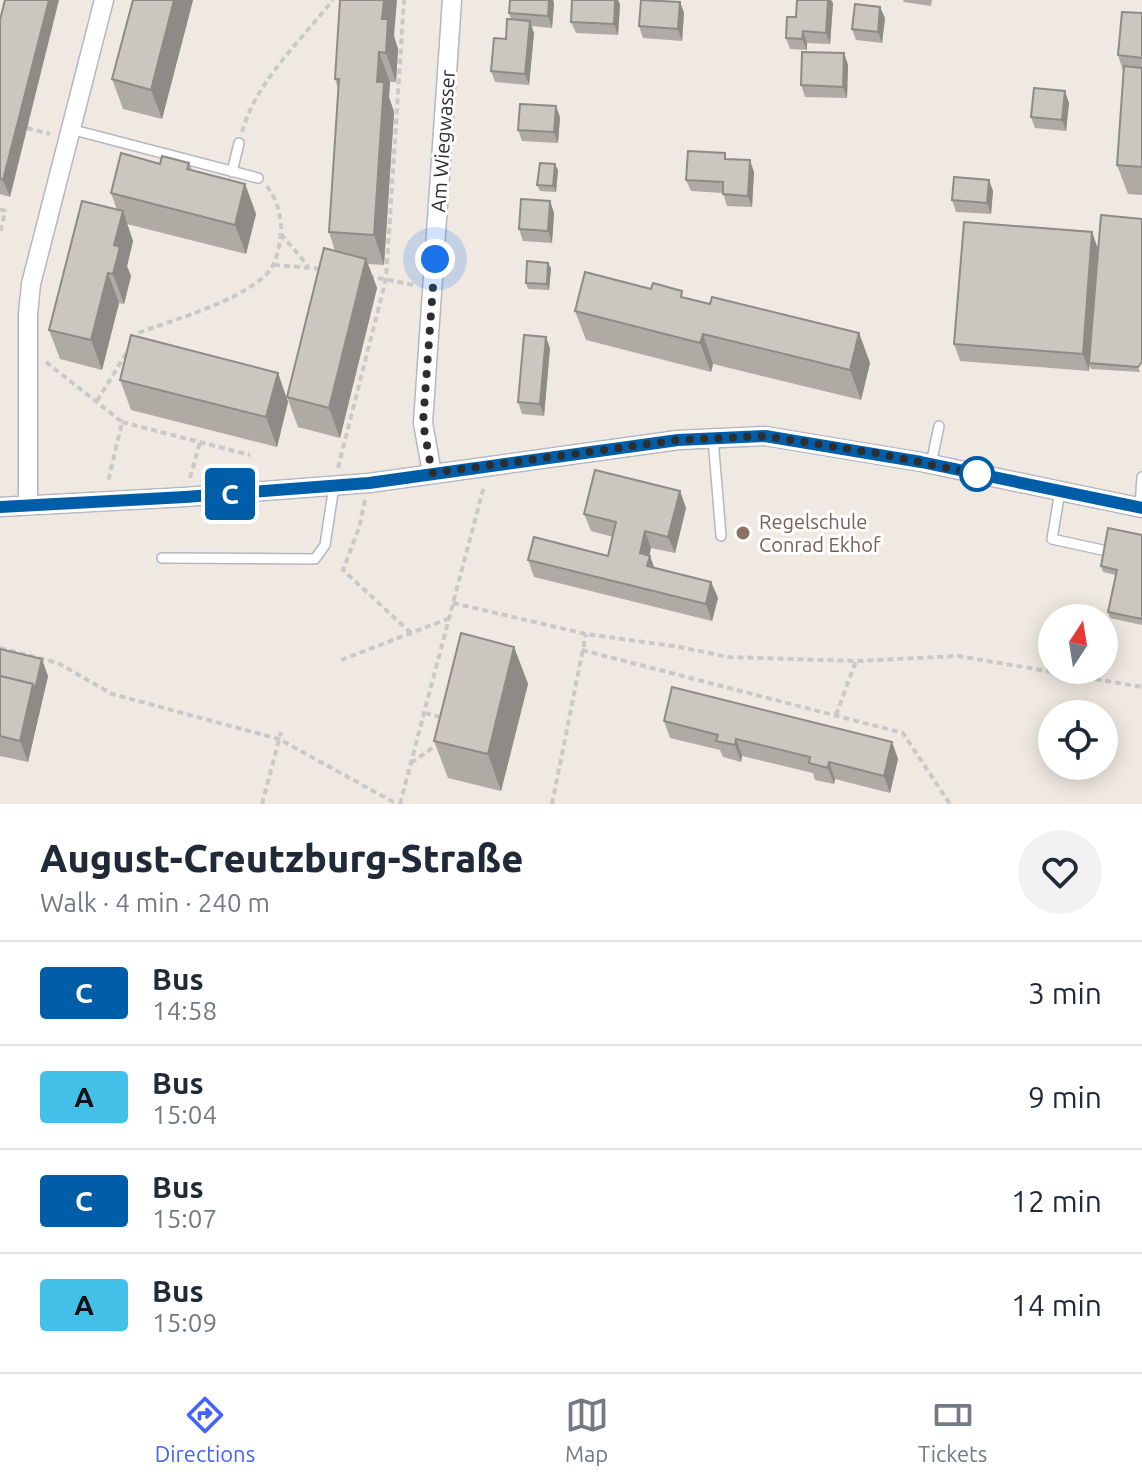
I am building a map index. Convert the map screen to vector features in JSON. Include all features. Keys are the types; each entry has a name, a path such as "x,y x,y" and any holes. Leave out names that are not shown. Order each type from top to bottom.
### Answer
{"street":[{"path":"28,505 31,284 104,0"},
{"name":"Am Wiegwasser","path":"432,473 423,423 452,0"},
{"path":"0,507 369,483 678,440 765,436 931,464 1141,507"}],"lane":[{"path":"69,133 258,178"},
{"path":"232,172 239,143"},
{"path":"931,464 939,426"},
{"path":"713,438 721,536"},
{"path":"1141,507 1142,477"},
{"path":"162,558 315,559 325,545 334,486"},
{"path":"1060,491 1052,539 1107,551"}],"path":[{"path":"239,143 247,115 261,89 333,0"},
{"path":"334,486 386,279 404,0"},
{"path":"27,128 69,133"},
{"path":"97,401 138,333 244,292 274,265 281,234 280,214 270,191 258,178"},
{"path":"0,209 5,211 0,234"},
{"path":"281,234 308,266"},
{"path":"274,265 324,269"},
{"path":"355,274 433,288"},
{"path":"28,348 122,422 250,455"},
{"path":"104,500 122,422"},
{"path":"185,497 200,442"},
{"path":"0,648 58,663 112,694 279,739 399,804 490,465"},
{"path":"369,483 359,528 343,570 411,633"},
{"path":"453,603 586,634 728,657 856,661 958,656 1142,687"},
{"path":"341,660 450,618"},
{"path":"552,804 586,634"},
{"path":"582,650 903,733 950,804"},
{"path":"836,715 856,661"},
{"path":"424,713 451,720"},
{"path":"262,804 281,732"},
{"path":"411,763 443,740"}],"building":[{"path":"5,0 49,0 3,180 0,179 0,20"},
{"path":"133,0 174,0 151,90 112,79"},
{"path":"340,0 384,0 382,19 388,19 386,53 379,52 377,82 384,82 374,235 329,232 339,79 335,79"},
{"path":"510,0 549,0 548,16 509,13"},
{"path":"572,0 615,0 614,24 571,22"},
{"path":"641,0 680,2 678,29 639,26"},
{"path":"797,0 828,0 826,33 803,31 802,39 786,38 787,17 796,17"},
{"path":"855,4 880,7 878,32 852,29"},
{"path":"1122,12 1142,13 1142,58 1118,55"},
{"path":"507,19 530,21 525,74 491,71 494,38 506,39"},
{"path":"802,52 844,53 843,87 801,85"},
{"path":"1124,66 1142,68 1142,167 1117,165"},
{"path":"1034,88 1065,91 1062,120 1031,117"},
{"path":"520,104 556,106 554,132 518,130"},
{"path":"688,151 725,153 725,159 750,160 748,196 723,194 723,182 686,180"},
{"path":"121,153 160,164 162,156 189,163 187,169 245,184 235,225 111,193"},
{"path":"540,163 555,164 553,186 537,185"},
{"path":"954,177 989,180 987,203 952,200"},
{"path":"521,199 550,201 548,231 519,229"},
{"path":"82,201 123,211 114,245 120,247 113,274 108,273 91,340 49,330"},
{"path":"1101,215 1142,219 1142,362 1138,367 1089,363"},
{"path":"964,222 1092,232 1083,354 954,344"},
{"path":"324,248 366,259 329,408 287,397"},
{"path":"527,261 548,263 547,284 526,283"},
{"path":"585,272 651,289 653,283 682,291 681,297 710,304 712,297 859,333 850,370 703,334 700,343 575,311"},
{"path":"131,335 278,373 266,417 120,380"},
{"path":"524,335 546,337 540,404 518,402"},
{"path":"595,470 680,491 668,537 645,531 640,553 650,556 647,566 711,582 706,604 528,560 534,537 608,556 616,522 584,514"},
{"path":"1108,528 1142,535 1142,619 1118,614 1118,604 1110,604 1117,570 1101,566"},
{"path":"461,633 514,647 488,754 434,741"},
{"path":"0,649 42,659 35,689 33,684 0,676"},
{"path":"0,676 33,684 20,741 0,736"},
{"path":"672,687 892,742 884,776 829,762 828,768 809,763 810,757 736,739 735,745 716,741 718,735 664,721"}],"bus line":[{"name":"C","path":"0,507 369,483 678,440 765,436 853,449 1142,508"}],"place":[{"name":"Regelschule Conrad Ekhof","path":"743,533"}],"route":[{"path":"435,259 423,423 432,473 678,440 765,436 875,453 977,474"}]}
